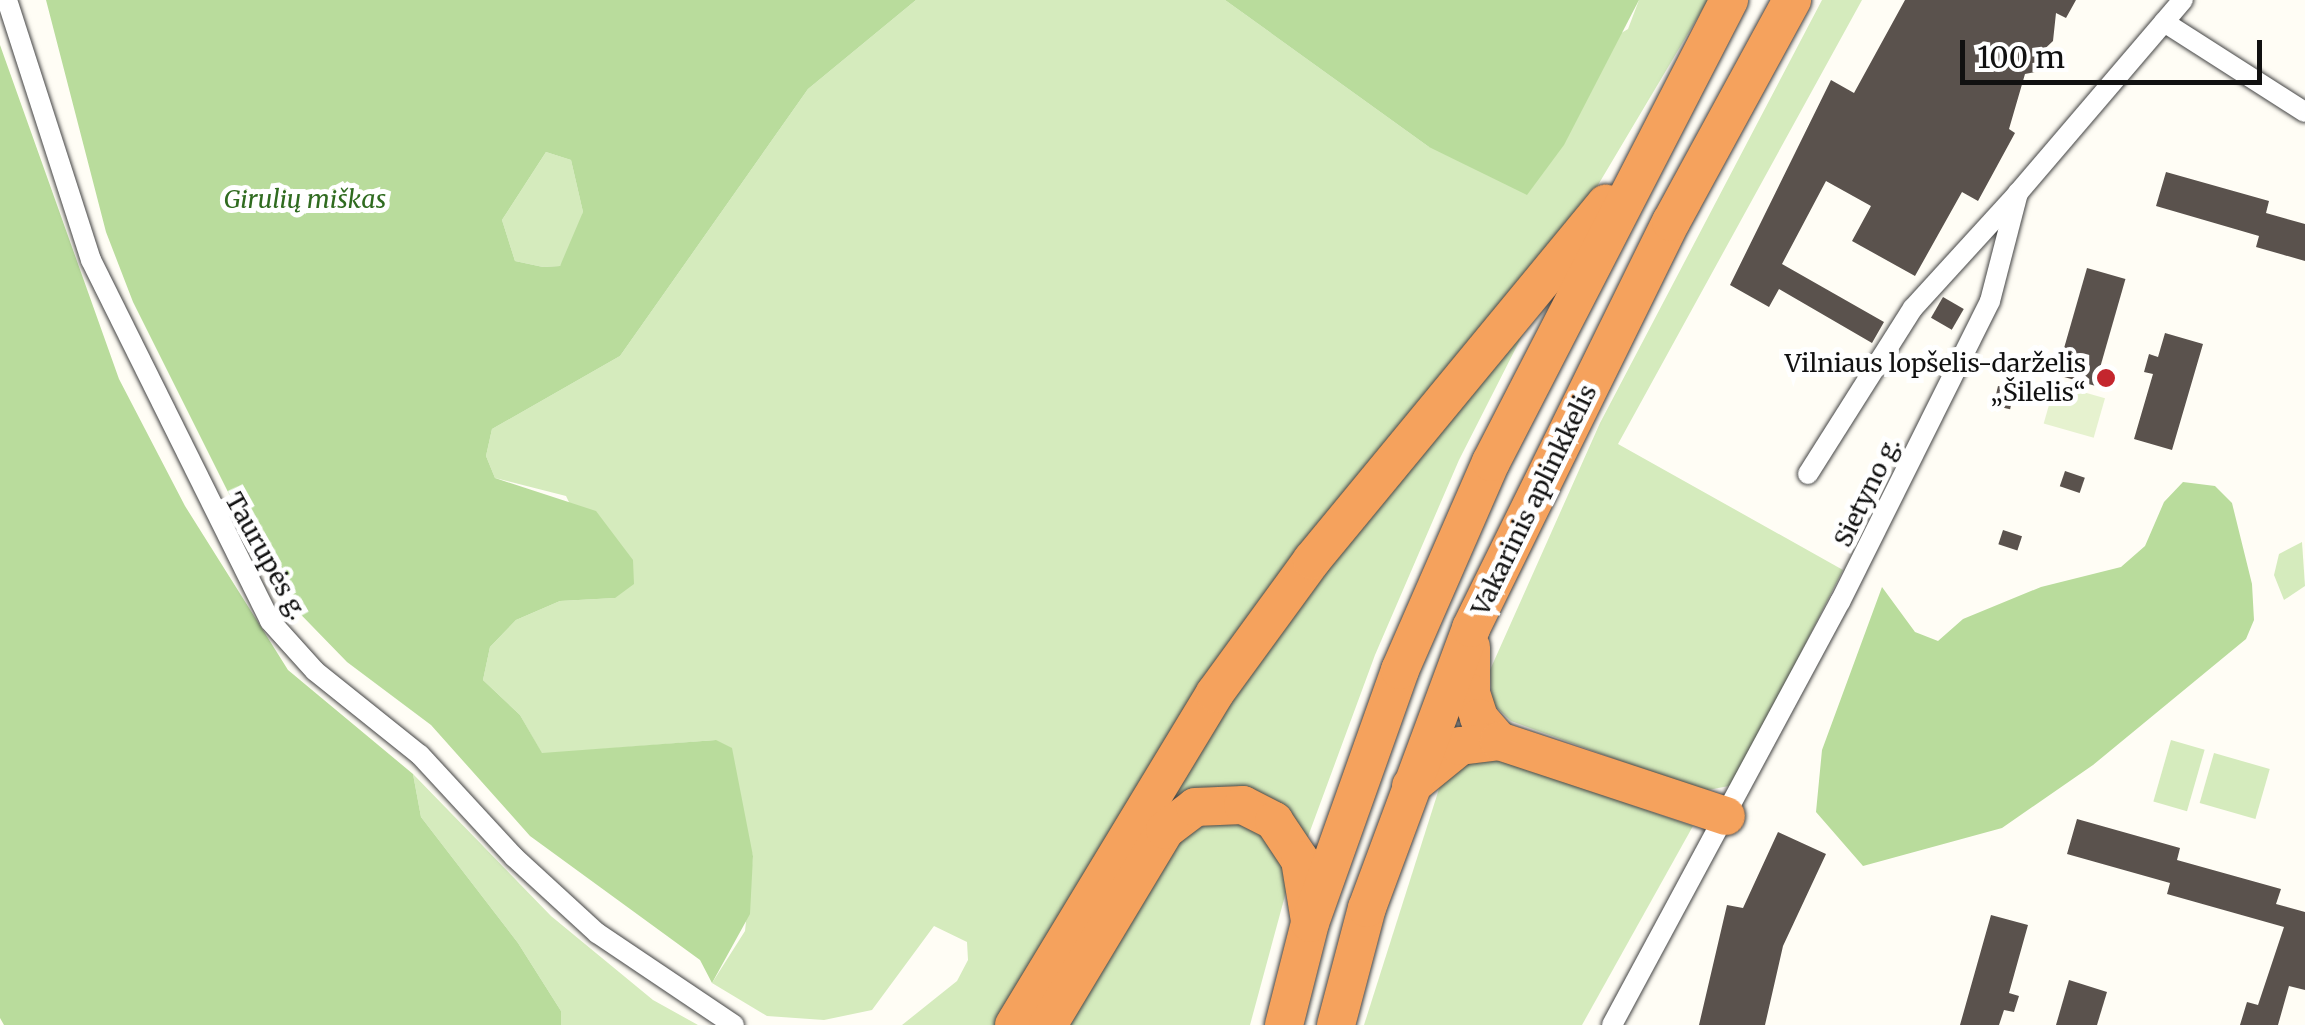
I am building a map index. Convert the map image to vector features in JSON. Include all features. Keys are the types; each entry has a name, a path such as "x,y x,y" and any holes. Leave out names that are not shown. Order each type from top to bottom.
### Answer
{"highway":[{"name":"Vakarinis aplinkkelis","path":"1284,1025 1310,923 1400,670 1491,462 1729,0"},
{"name":"Vakarinis aplinkkelis","path":"1336,1025 1409,788 1472,628 1671,222 1792,0"},
{"path":"1014,1025 1214,693 1312,560 1652,147"},
{"path":"1472,628 1471,693 1479,718 1499,740"},
{"path":"1409,788 1460,746 1499,740 1726,816"},
{"path":"1048,1025 1165,830 1195,807 1242,805 1274,821 1300,860 1310,923"}],"street":[{"name":"Taurupės g.","path":"8,0 91,260 270,621 315,672 420,755 514,856 597,934 734,1025"},
{"name":"Sietyno g.","path":"1612,1025 1726,816 1990,301 2018,193 2183,0"},
{"path":"2164,22 2305,112"},
{"path":"1808,474 1913,308 2018,193"}],"green space":[{"name":"Girulių miškas","path":"46,0 916,0 808,89 620,356 492,429 486,456 495,478 596,511 633,560 634,584 615,598 560,601 516,620 490,647 483,680 520,715 542,753 716,740 732,748 753,856 750,914 712,983 700,960 530,836 431,725 347,662 277,590 133,302 106,232","holes":["546,152 571,160 583,212 560,266 515,261 502,220"]},
{"path":"916,0 1225,0 1429,147 1628,29 1639,0 1708,0 1576,222 998,1025 902,1025 957,981 968,960 967,942 934,926 872,1010 824,1020 767,1016 712,983 745,931 753,856 715,740 542,754 520,715 483,680 490,647 516,620 560,601 615,598 566,496 495,478 486,456 492,429 620,356 808,89"},
{"path":"1225,0 1639,0 1564,145 1527,195 1429,147"},
{"path":"1822,0 1862,0 1618,444 1843,570 1740,772 1729,786 1703,791 1511,721 1492,703 1490,670 1600,423"},
{"path":"0,45 119,379 185,506 288,670 413,774 421,817 518,943 561,1011 561,1025 4,1025 0,1018"},
{"path":"546,152 571,160 583,212 578,236 560,266 543,267 515,261 502,220"},
{"path":"1523,334 1459,460 1375,655 1306,842 1296,826 1161,814 1221,712 1317,578"},
{"path":"2055,384 2105,398 2094,438 2044,423"},
{"path":"2183,482 2215,486 2232,503 2252,584 2254,620 2246,639 2093,765 2002,828 1863,866 1816,812 1822,750 1882,587 1915,632 1938,641 1963,619 2041,587 2121,567 2145,546 2164,502"},
{"path":"2302,542 2305,586 2284,600 2274,575 2279,554"},
{"path":"2171,740 2205,750 2187,811 2153,802"},
{"path":"1476,752 1693,826 1582,1025 1364,1025 1445,770"},
{"path":"2214,753 2270,769 2255,819 2200,803"},
{"path":"413,774 551,916 653,1000 698,1025 561,1025 561,1011 518,943 421,817"},
{"path":"1229,818 1262,830 1284,857 1286,892 1250,1025 1062,1025 1180,834"}],"building":[{"path":"1905,0 2076,0 2066,18 2056,13 2053,41 2035,58 2040,71 2025,74 2009,129 2015,133 1978,201 1962,192 1915,276 1852,241 1871,206 1826,181 1782,264 1884,322 1872,343 1779,289 1769,307 1730,285 1831,80 1854,93"},
{"path":"2166,172 2269,201 2266,213 2305,224 2305,261 2256,247 2259,236 2156,206"},
{"path":"2087,268 2125,279 2095,386 2056,375"},
{"path":"1943,297 1964,309 1952,330 1931,318"},
{"path":"2165,333 2203,344 2172,450 2134,439 2153,374 2144,372 2149,354 2158,357"},
{"path":"1998,386 2015,390 2010,409 1994,405"},
{"path":"2065,471 2085,478 2080,493 2060,486"},
{"path":"2003,530 2022,536 2017,550 1998,544"},
{"path":"2077,819 2180,848 2177,860 2281,889 2276,904 2305,912 2305,990 2289,986 2278,1025 2240,1025 2247,1002 2258,1005 2284,927 2167,894 2170,883 2067,854"},
{"path":"1778,832 1826,854 1783,946 1765,1025 1699,1025 1727,905 1743,908"},
{"path":"1991,915 2028,925 2009,993 2019,996 2014,1012 2004,1010 1999,1025 1960,1025"},
{"path":"2069,980 2107,992 2097,1025 2056,1025"}],"place":[{"name":"Vilniaus lopšelis-darželis „Šilelis“","path":"2106,378"}]}
